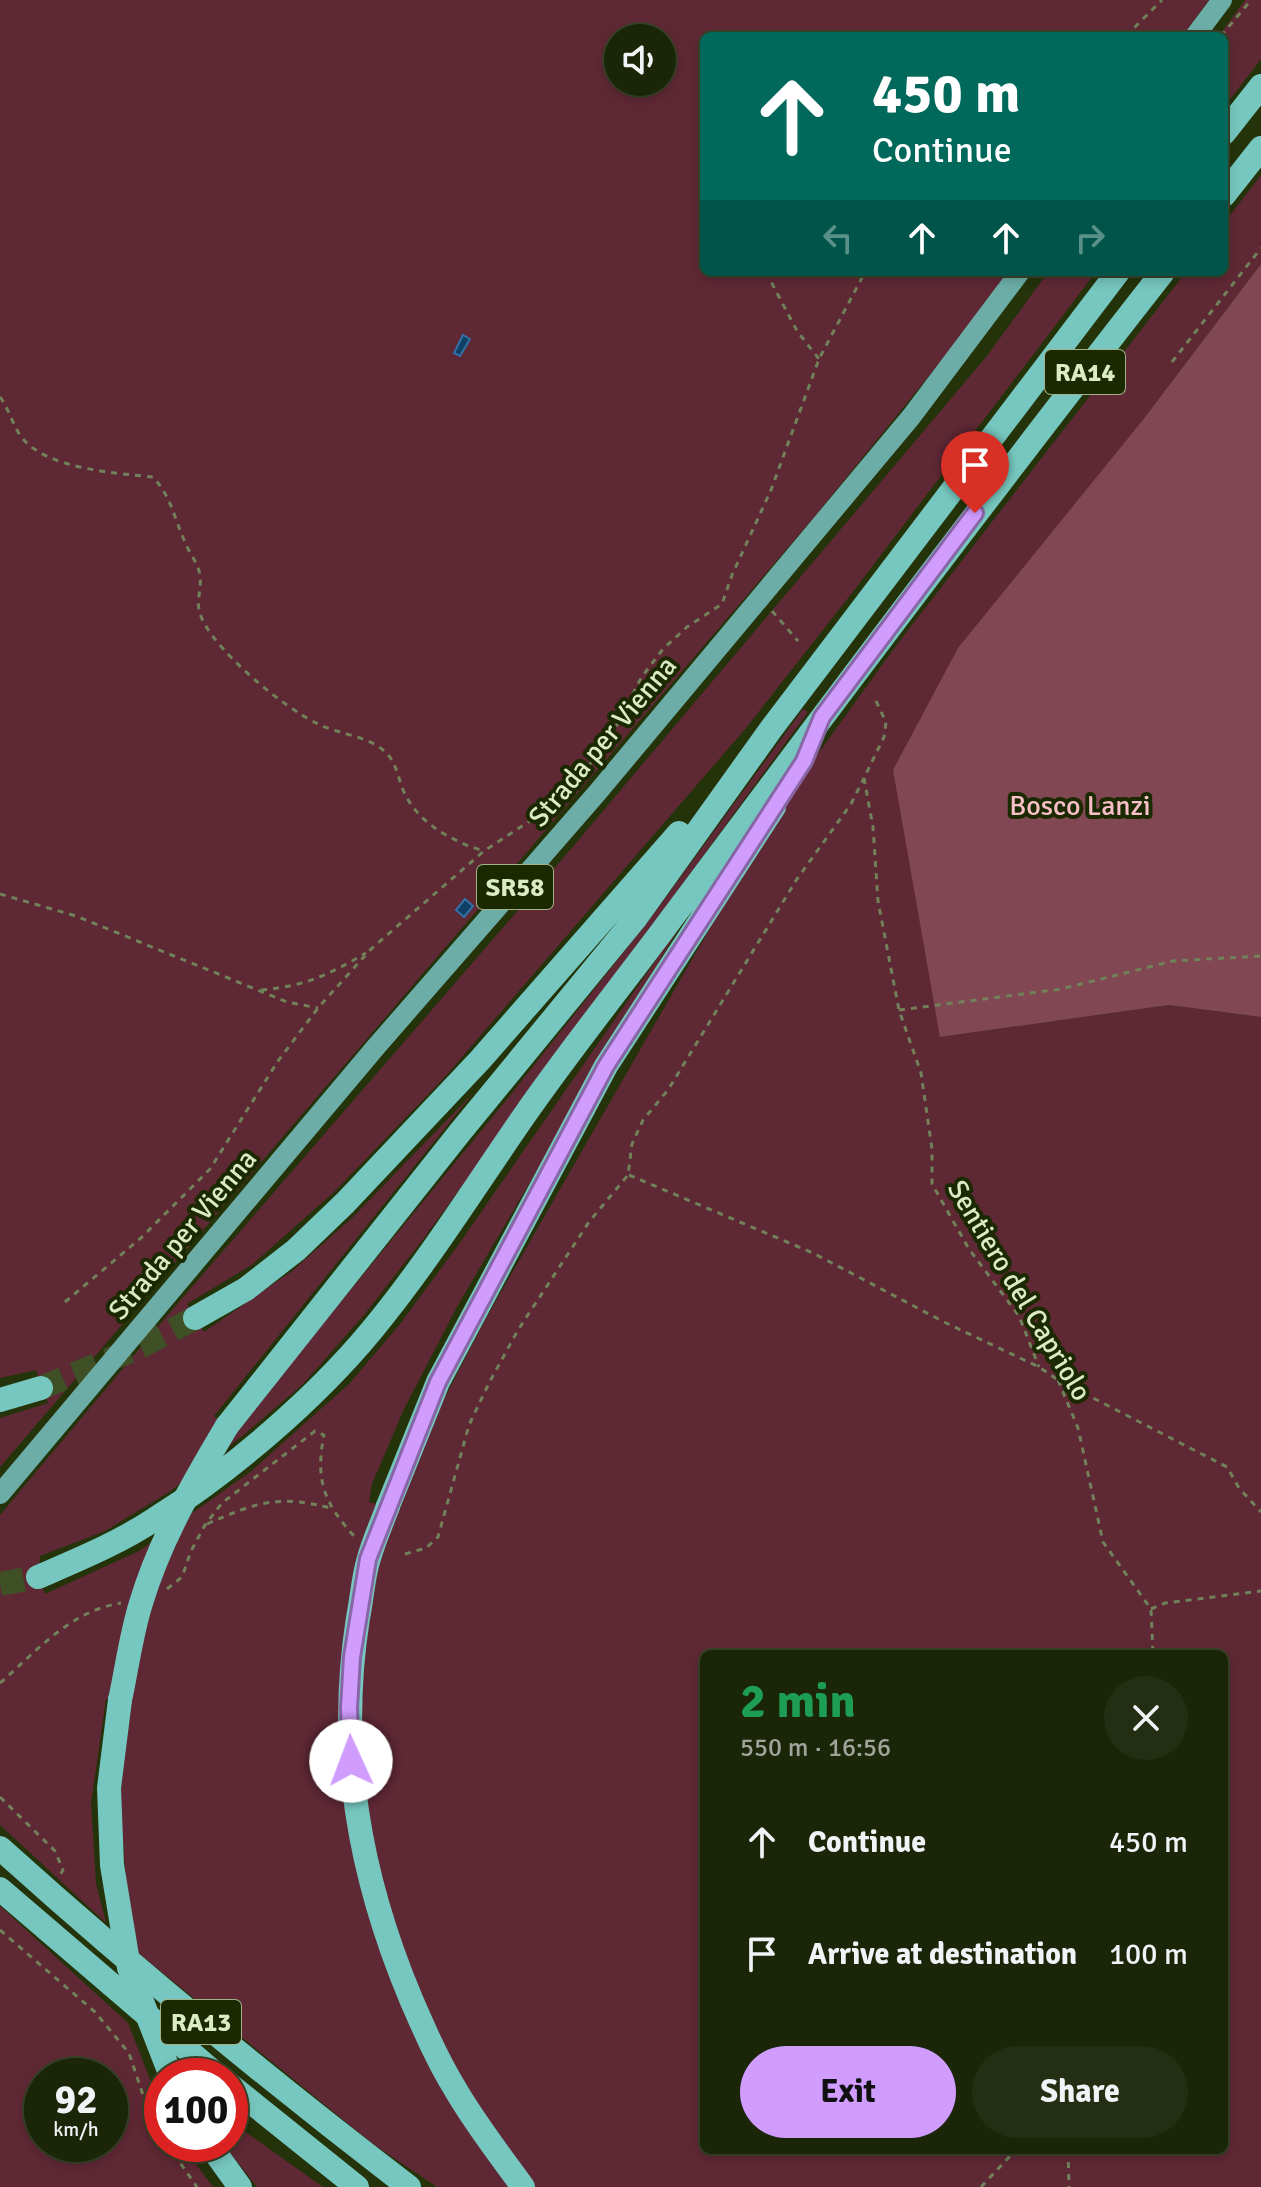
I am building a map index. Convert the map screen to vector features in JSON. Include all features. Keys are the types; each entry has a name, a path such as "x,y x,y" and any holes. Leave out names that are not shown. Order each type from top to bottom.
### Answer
{"highway":[{"path":"1228,128 1261,86"},
{"path":"1228,190 1261,148"},
{"name":"RA14","path":"771,729 1115,276"},
{"name":"RA14","path":"822,717 975,513 1160,276"},
{"path":"523,2187 453,2085 427,2035 387,1936 370,1878 357,1819 349,1708 352,1657 368,1559 438,1382 606,1066 804,761 822,717"},
{"path":"38,1577 99,1550 154,1520 259,1441 317,1391 370,1332 425,1262 528,1111 822,717"},
{"path":"195,1318 246,1289 296,1250 396,1152 771,729"},
{"path":"164,2058 129,1968 112,1865 109,1788 120,1700 140,1605 163,1543 191,1486 227,1426 451,1143 635,919 771,729"},
{"path":"0,1400 41,1388"},
{"name":"RA13","path":"0,1848 183,2008 302,2106 409,2187"},
{"name":"RA13","path":"0,1889 197,2058"},
{"name":"RA13","path":"248,2099 357,2187"},
{"path":"222,2162 240,2187"}],"main road":[{"path":"1198,32 1222,0"},
{"name":"Strada per Vienna","path":"0,1494 375,1048 597,793 911,417 1017,276"}],"path":[{"path":"1130,32 1162,0"},
{"path":"1224,32 1251,0"},
{"path":"1172,362 1261,248"},
{"path":"768,276 797,331 819,359"},
{"path":"65,1302 142,1237 210,1169 278,1061 318,1008 371,949 484,851 548,809 579,778 610,738 641,678 663,649 687,627 722,604 771,490 819,359 863,276"},
{"path":"0,397 21,436 34,450 55,460 153,477 166,492 195,562 200,577 197,609 206,627 254,680 299,713 379,747 390,757 406,797 416,809 440,832 484,851"},
{"path":"760,596 798,641"},
{"path":"405,1554 426,1548 438,1537 469,1425 518,1330 589,1222 628,1175 632,1144 643,1120 668,1090 797,879 851,804 884,737 886,722 876,701"},
{"name":"Sentiero del Capriolo","path":"864,778 873,827 878,901 899,1010 921,1073 932,1149 932,1184 969,1249 1019,1316 1039,1367 1058,1380 1078,1428 1103,1542 1151,1609"},
{"path":"0,894 76,916 302,1007 318,1008"},
{"path":"258,990 314,981 371,949"},
{"path":"899,1010 1061,989 1173,961 1261,956"},
{"path":"628,1175 813,1253 946,1323 1039,1367"},
{"path":"1058,1380 1227,1467 1239,1488 1261,1512"},
{"path":"160,1593 182,1577 205,1525 222,1503 315,1431 324,1435 319,1474 334,1509 357,1539"},
{"path":"205,1525 243,1509 276,1500 305,1501 334,1509"},
{"path":"1153,1650 1151,1609 1165,1603 1261,1591"},
{"path":"0,1683 53,1635 84,1614 122,1602"},
{"path":"0,1930 95,2012 129,2053 144,2098"},
{"path":"981,2187 1012,2154"},
{"path":"1068,2154 1069,2187"},
{"path":"180,2162 197,2187"}],"shaded area":[{"path":"0,0 1209,0 1186,32 700,32 700,276 1006,276 967,329 815,516 0,1467 0,1418 48,1403 36,1370 0,1378"},
{"path":"1245,0 1261,0 1261,59 1228,102 1228,32 1222,32"},
{"path":"1261,175 1261,264 1142,421 940,1037 1169,1005 1261,1017 1261,2187 437,2187 373,2144 131,1947 120,1800 129,1702 106,1699 91,1803 96,1883 106,1923 0,1825 0,1515 172,1310 565,856 987,356 1045,276 1093,276 746,728 443,1079 334,1192 253,1264 187,1304 204,1332 292,1271 352,1218 474,1092 214,1416 234,1432 504,1103 650,919 803,709 808,712 424,1238 364,1315 303,1384 169,1492 105,1531 40,1556 38,1577 45,1594 139,1551 250,1472 350,1383 400,1324 459,1244 683,921 458,1305 404,1409 372,1484 369,1502 400,1509 432,1422 486,1318 729,895 809,766 898,643 1183,276 1228,276 1228,218"},
{"path":"0,1906 128,2023 144,2064 144,2162 194,2162 213,2187 0,2187"},
{"path":"248,2134 323,2187 257,2187 237,2162 248,2162"}],"green space":[{"name":"Bosco Lanzi","path":"1261,264 1261,1017 1169,1005 940,1037 893,770 958,648 1142,421"}],"building":[{"path":"463,335 470,339 460,356 454,353"},
{"path":"465,899 473,906 464,917 456,910"}],"tunnel":[{"path":"41,1388 142,1346 195,1318"},
{"path":"0,1584 38,1577"}],"route":[{"path":"351,1761 349,1708 352,1657 368,1559 438,1382 606,1066 804,761 822,717 975,513"}]}
